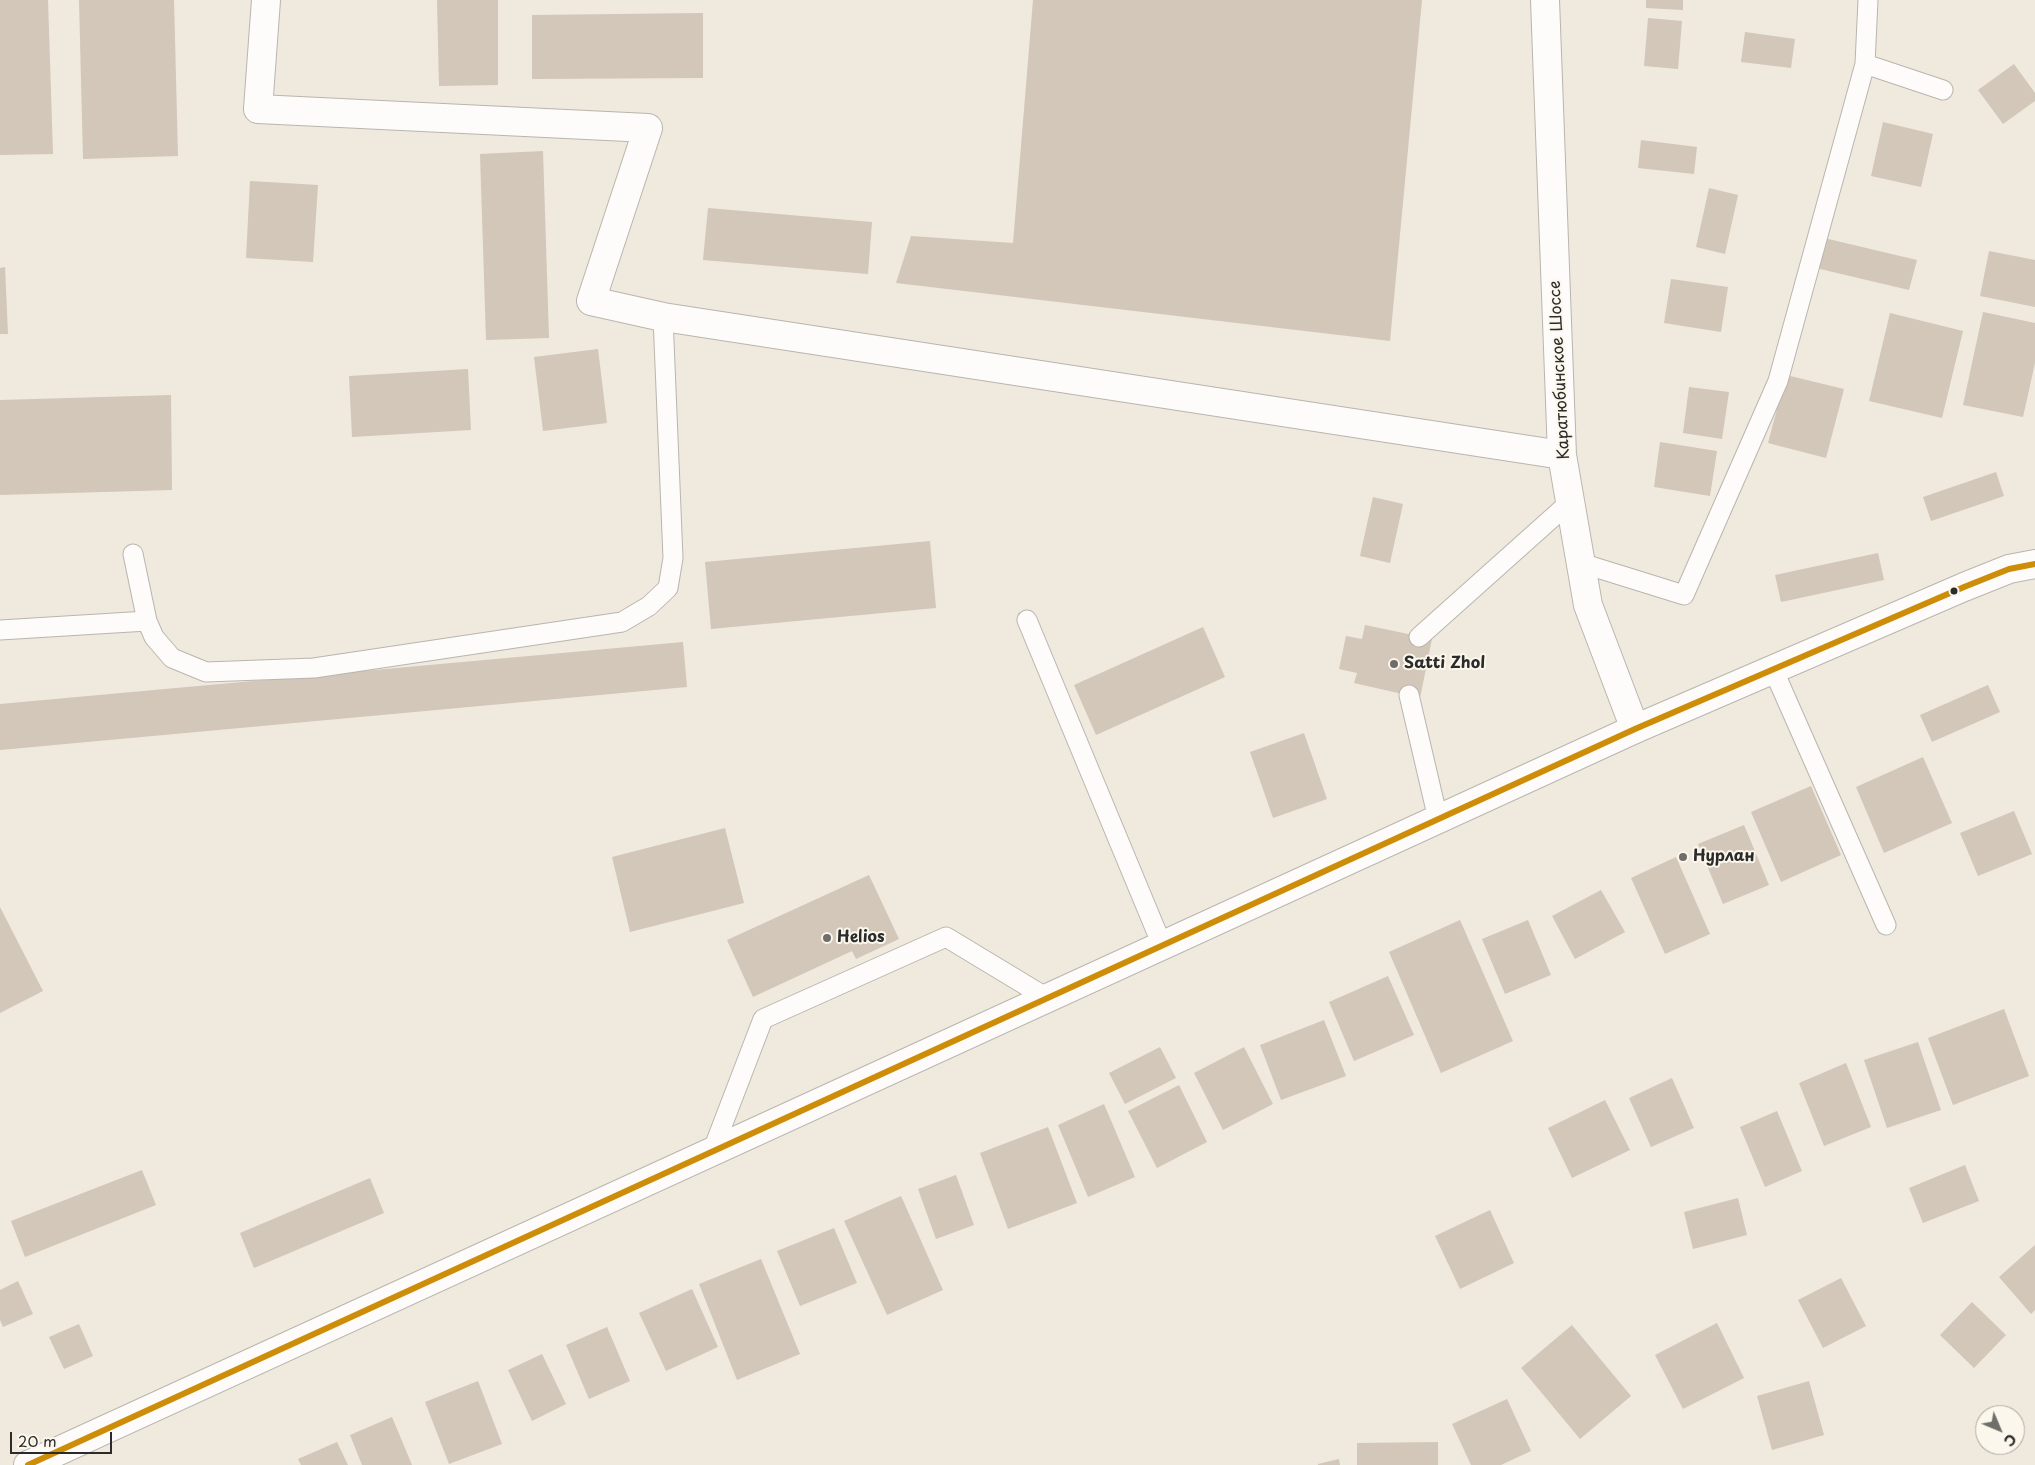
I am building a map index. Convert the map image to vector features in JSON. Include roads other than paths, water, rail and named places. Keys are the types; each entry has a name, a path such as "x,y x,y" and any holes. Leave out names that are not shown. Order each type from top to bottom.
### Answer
{"street":[{"path":"266,0 258,109 648,128 590,301 663,317 1562,455"},
{"name":"Каратюбинское Шоссе","path":"1545,0 1562,455 1588,605 1635,729"},
{"path":"28,1465 1635,729 2009,569 2035,564"}],"lane":[{"path":"1581,563 1684,595 1778,381 1865,64 1868,0"},
{"path":"1865,64 1943,90"},
{"path":"133,554 147,621 154,637 172,658 206,672 314,668 622,622 649,606 668,588 673,558 663,317"},
{"path":"1420,636 1570,502"},
{"path":"1027,620 1162,945"},
{"path":"0,630 147,621"},
{"path":"1773,669 1886,925"},
{"path":"1409,695 1438,819"},
{"path":"712,1152 763,1019 946,937 1047,998"}],"place":[{"name":"Satti Zhol","path":"1394,664"},
{"name":"Нурлан","path":"1683,857"},
{"name":"Helios","path":"827,938"}]}
